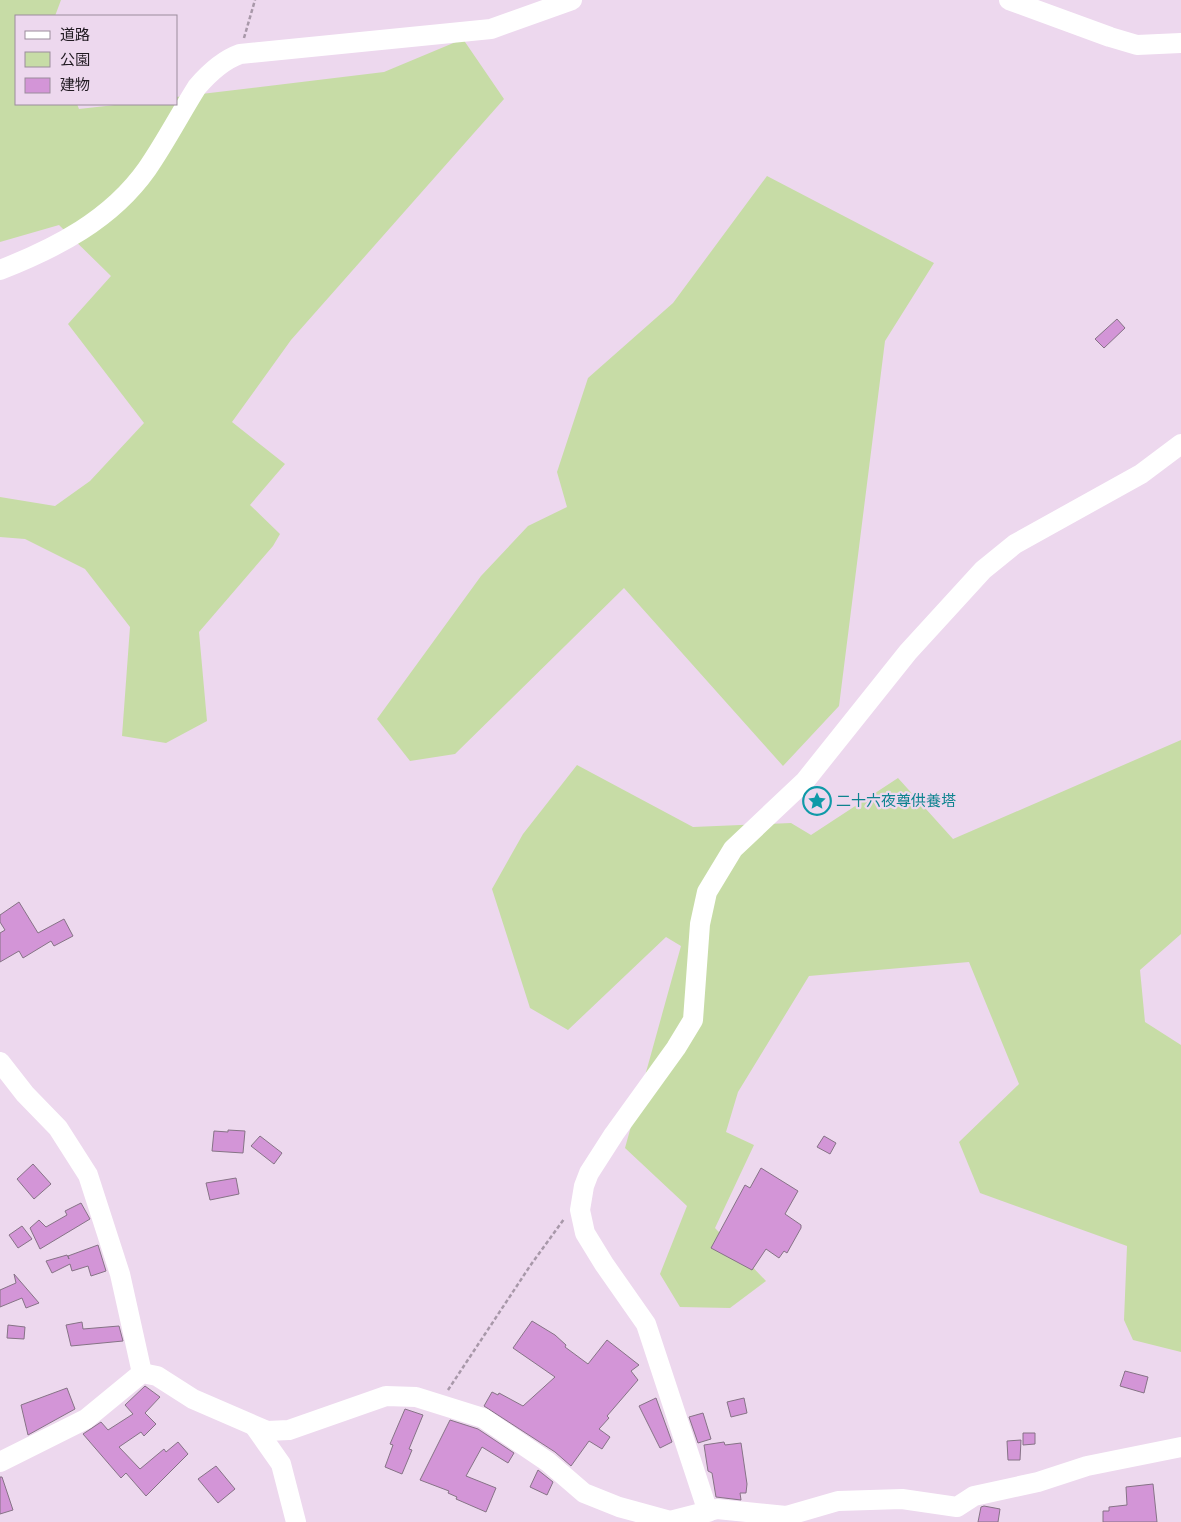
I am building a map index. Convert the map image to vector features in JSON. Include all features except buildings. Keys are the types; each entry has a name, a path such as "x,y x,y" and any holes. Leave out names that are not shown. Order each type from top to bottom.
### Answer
{"street":[{"path":"0,270 58,245 114,205 148,168 197,87 222,63 240,54 491,29 572,0"},
{"path":"1009,0 1137,45 1181,43"},
{"path":"708,1512 646,1324 585,1233 580,1210 581,1196 589,1173 676,1048 693,1020 697,950 704,902 714,877 728,855 805,781 908,652 983,570 1015,544 1141,474 1181,444"},
{"path":"0,1062 25,1094 58,1128 88,1175 120,1274 142,1373"},
{"path":"142,1373 157,1376 193,1399 267,1431 289,1430 386,1396 416,1397 483,1418 548,1462 584,1493 627,1509 670,1521 717,1509 786,1516 838,1500 876,1499 902,1499 957,1515 974,1496 1038,1482 1087,1466 1181,1448"},
{"path":"0,1462 86,1419 142,1373"},
{"path":"255,1427 281,1464 296,1522"}],"path":[{"path":"240,54 255,0"},
{"path":"439,1405 530,1266 581,1196"}],"green space":[{"path":"0,0 61,0 55,15 15,15 15,105 77,105 79,109 115,105 178,105 178,97 384,72 463,39 504,99 291,340 232,422 285,464 250,505 280,534 273,546 199,632 207,721 166,743 122,736 130,627 85,569 25,539 0,537 0,497 55,506 90,481 144,423 68,324 111,276 59,225 0,242"},
{"path":"767,176 934,263 885,341 839,706 783,766 624,588 455,754 410,761 377,719 481,576 528,526 567,507 557,472 588,378 673,303"},
{"path":"1181,740 1181,934 1140,970 1145,1022 1181,1045 1181,1352 1133,1340 1124,1320 1127,1246 980,1193 959,1142 1019,1084 969,962 809,976 738,1092 726,1132 754,1145 715,1228 766,1281 730,1308 680,1307 660,1274 687,1206 625,1148 681,946 666,937 568,1030 530,1008 492,889 523,834 577,765 693,827 791,823 811,835 898,778 953,839"}],"place":[{"name":"二十六夜尊供養塔","path":"817,801"}]}
